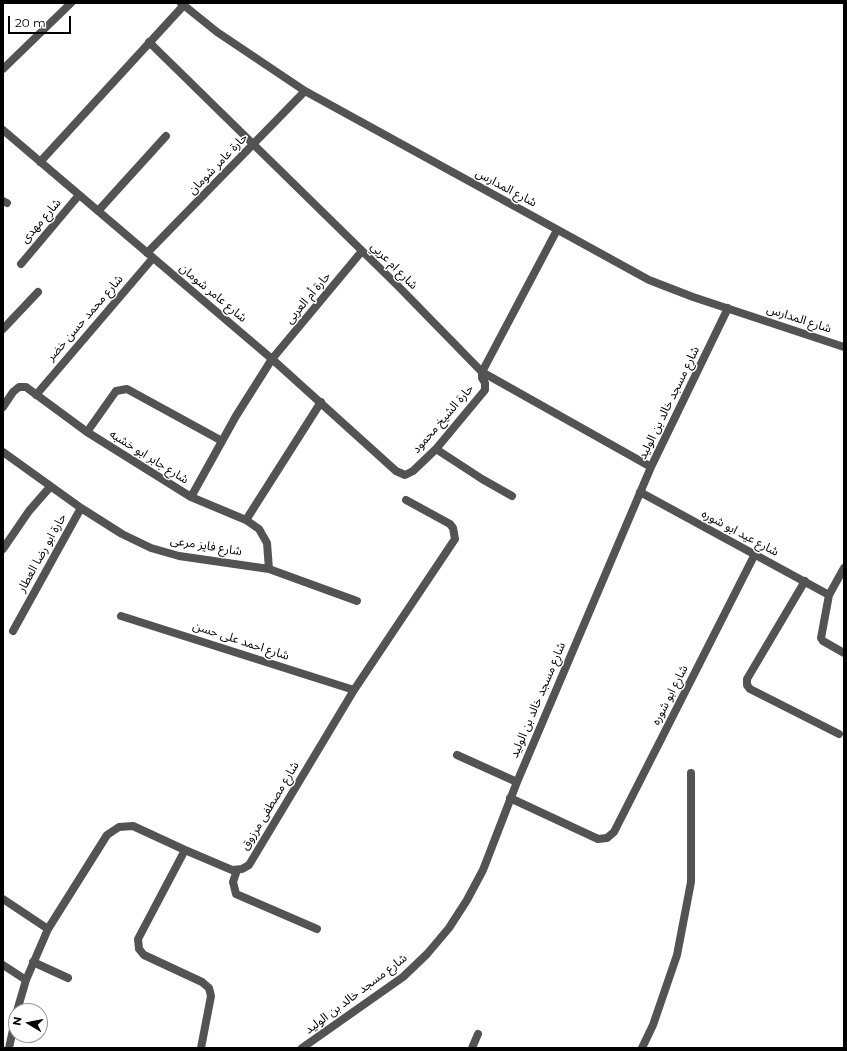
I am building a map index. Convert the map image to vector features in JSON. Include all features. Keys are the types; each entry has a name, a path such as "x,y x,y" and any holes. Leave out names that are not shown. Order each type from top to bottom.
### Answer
{"street":[{"path":"3,69 70,3"},
{"path":"40,162 182,4"},
{"name":"شارع المدارس","path":"182,4 218,32 305,92 650,280 693,298 728,308 844,347"},
{"name":"شارع ام عربي","path":"149,42 362,251 482,372 651,467"},
{"name":"حارة عامر شومان","path":"150,255 305,92"},
{"name":"شارع عامر شومان","path":"3,130 272,359 396,471 405,475"},
{"path":"98,211 166,136"},
{"name":"شارع مهدى","path":"21,264 79,195"},
{"path":"482,372 557,230"},
{"name":"حارة أم العربى","path":"191,497 236,416 272,359 362,251"},
{"name":"شارع محمد حسن خضر","path":"36,395 150,255"},
{"path":"3,329 38,292"},
{"name":"شارع مسجد خالد بن الوليد","path":"302,1048 403,977 427,954 449,928 467,900 482,870 510,798 651,467 728,308"},
{"name":"حارة الشيخ محمود","path":"405,475 413,471 436,449 485,390 482,372"},
{"name":"شارع جابر ابو خشبه","path":"3,407 13,392 19,387 26,387 87,432 191,497 246,520 259,529 267,543 269,569"},
{"path":"87,432 116,391 127,389 222,441"},
{"path":"246,520 321,402"},
{"path":"436,449 482,479 512,496"},
{"name":"شارع فايز مرعى","path":"3,452 50,488 122,534 150,548 179,556 269,569 357,600"},
{"path":"4,543 29,510 50,488"},
{"name":"شارع عيد ابو شوره","path":"640,492 829,595"},
{"name":"شارع مصطفى مرزوق","path":"237,870 242,870 249,865 354,690 454,539 453,528 450,524 406,500"},
{"name":"حارة ابو رضا العطار","path":"13,630 81,508"},
{"name":"شارع ابو شوره","path":"510,798 598,839 607,838 614,832 755,554"},
{"path":"844,568 829,595 821,633 823,641 844,653"},
{"path":"805,581 747,679 747,685 750,689 839,734"},
{"name":"شارع احمد على حسن","path":"120,616 354,690"},
{"path":"457,755 517,782"},
{"path":"642,1048 653,1025 677,955 691,882 691,773"},
{"path":"19,1003 33,962 48,930 107,835 119,827 133,826 184,850 232,870 237,870 233,882 236,894 317,928"},
{"path":"184,850 138,939 139,949 144,955 202,982 209,988 211,996 201,1048"},
{"path":"3,899 48,930"},
{"path":"33,962 68,978"},
{"path":"3,965 26,980"},
{"path":"472,1048 478,1034"}]}
